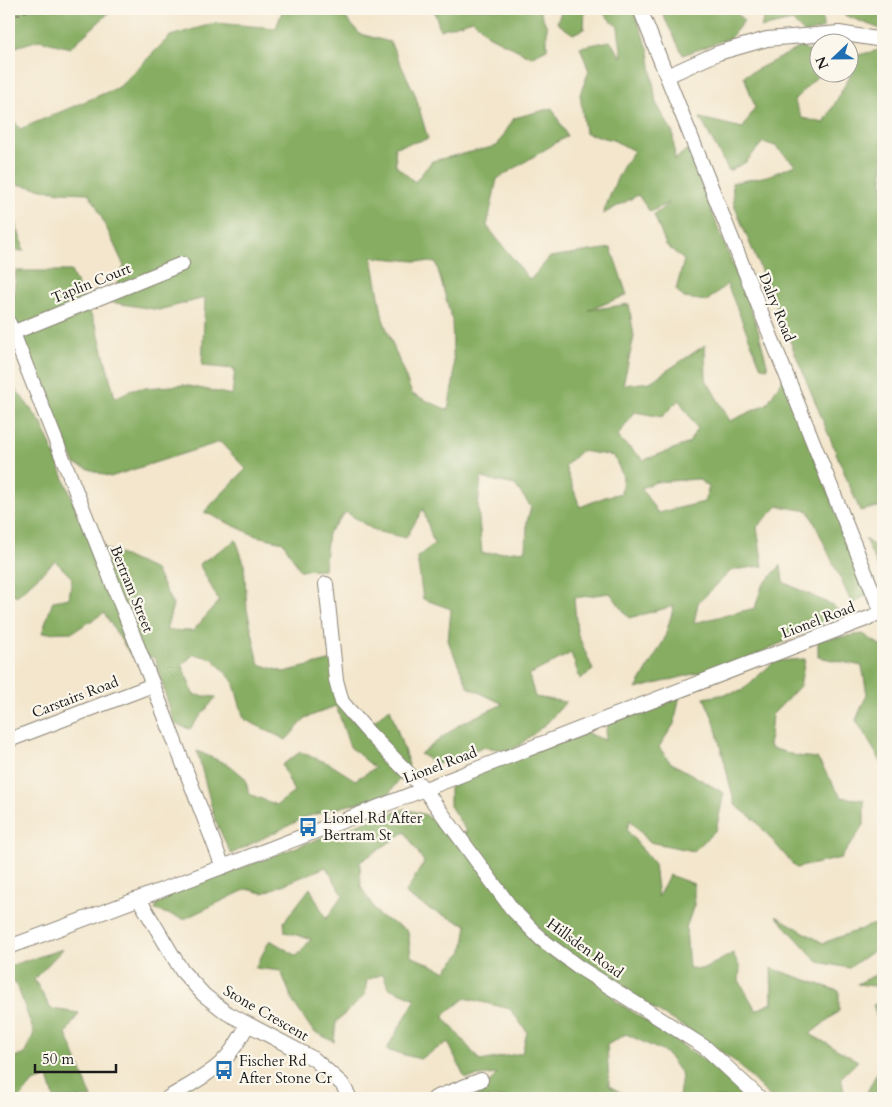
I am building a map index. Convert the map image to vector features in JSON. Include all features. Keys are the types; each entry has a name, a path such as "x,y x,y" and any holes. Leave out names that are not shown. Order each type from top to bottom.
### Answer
{"street":[{"name":"Dalry Road","path":"640,9 882,615"},
{"path":"667,76 718,53 767,39 839,33 883,40"},
{"name":"Taplin Court","path":"11,328 182,264"},
{"name":"Bertram Street","path":"11,328 223,867"},
{"name":"Hillsden Road","path":"326,584 336,680 342,702 369,733 424,789 512,909 541,939 580,968 706,1048 760,1098"},
{"name":"Lionel Road","path":"9,947 223,867 770,655 882,615"},
{"name":"Carstairs Road","path":"9,740 153,685"},
{"name":"Stone Crescent","path":"139,899 182,971 204,995 228,1013 314,1059 342,1084 350,1098"},
{"path":"168,1098 210,1072 222,1062 235,1047 248,1024"},
{"path":"435,1098 481,1080"}],"path":[{"path":"9,18 33,9"}],"green space":[{"path":"9,9 122,9 109,13 70,48 39,40 9,49"},
{"path":"283,9 338,9 360,34 390,42 415,94 428,139 395,147 396,166 415,182 432,161 497,146 514,118 552,108 567,136 497,179 487,226 530,280 550,257 611,248 627,295 589,310 629,304 634,337 623,385 650,382 705,345 706,379 730,421 767,404 783,378 868,594 852,604 809,511 778,506 757,527 763,566 732,570 698,603 694,623 755,608 762,586 781,565 783,582 832,605 844,615 739,662 636,689 664,640 674,606 629,618 610,593 574,598 577,632 593,670 580,679 571,653 529,675 535,697 566,702 546,724 512,751 483,747 437,764 420,754 460,724 503,704 468,687 448,641 451,609 423,599 417,557 434,544 423,509 406,538 375,531 346,512 328,533 324,569 300,570 283,542 256,536 204,512 246,469 220,442 110,477 75,464 12,315 16,271 71,271 97,328 115,398 133,389 184,385 232,395 235,369 202,366 205,298 159,310 109,302 124,266 95,203 88,193 60,192 10,183 9,185 9,114 20,129 119,87 170,36 215,23 276,28","holes":["372,257 436,263 452,320 454,378 448,410 412,394 383,319","679,400 697,428 689,443 644,460 617,437 635,412 662,417","581,451 614,456 623,477 621,493 580,507 565,466","481,478 515,485 531,507 527,521 526,550 482,554 478,507","698,479 709,487 704,502 658,513 641,488 656,482"]},
{"path":"434,9 539,9 547,27 547,49 531,57 488,35 473,20 440,30"},
{"path":"562,9 585,9 584,29 573,34 557,23"},
{"path":"599,9 633,9 649,51 656,103 673,133 675,160 687,149 757,326 768,368 761,367 727,284 707,301 684,298 676,290 684,260 666,245 654,215 670,202 650,212 638,195 603,214 620,173 634,151 613,140 585,133 580,94 589,71 580,47 610,41 622,58 618,27"},
{"path":"660,9 735,9 744,21 730,38 683,55"},
{"path":"765,9 822,9 823,28 805,34 792,21 761,28"},
{"path":"846,9 883,9 883,30 844,15"},
{"path":"801,47 810,52 810,82 812,82 794,100 802,118 824,123 847,82 860,82 860,55 883,49 883,506 860,511 734,205 732,183 767,176 795,165 775,146 763,142 746,162 729,171 700,118 743,128 755,107 744,76"},
{"path":"9,213 15,219 24,251 9,250"},
{"path":"9,380 42,424 90,543 155,570 173,605 166,630 193,631 219,601 199,564 236,540 244,563 247,609 259,664 284,672 341,658 337,697 365,728 390,708 409,765 389,794 306,817 231,854 215,820 197,751 231,766 245,778 249,794 277,805 294,792 282,765 300,752 330,764 355,780 375,768 350,747 336,706 306,718 286,740 244,719 233,681 213,659 194,654 182,665 194,695 216,697 190,729 174,724 155,658 130,654 104,613 73,632 42,633 53,601 69,598 72,578 55,561 17,596 9,592"},
{"path":"865,539 883,552 883,579"},
{"path":"863,634 883,647 883,765 856,720 867,694 862,666 818,657 818,640"},
{"path":"805,659 800,686 772,715 769,747 797,756 817,758 841,797 864,800 864,825 841,858 796,868 755,820 735,805 714,721 704,698 741,691 775,661"},
{"path":"680,695 674,724 659,747 670,762 724,793 716,830 694,851 649,842 630,820 627,830 654,864 658,897 669,875 694,884 694,905 686,928 689,968 704,969 733,953 740,968 739,980 756,1010 772,1003 771,968 839,991 839,1011 810,1034 858,1061 841,1078 846,1098 771,1098 736,1062 689,1030 601,978 616,1001 712,1065 746,1098 679,1097 682,1075 666,1053 626,1034 607,1045 609,1086 632,1098 475,1098 497,1074 465,1078 448,1042 420,1059 386,1050 416,999 389,988 383,974 367,980 365,995 336,1022 334,1042 313,1031 293,1002 281,971 255,968 270,940 297,956 311,939 285,932 284,922 310,888 326,919 343,895 326,867 263,893 247,889 184,919 155,910 162,891 220,876 363,822 405,809 426,815 452,837 467,832 450,806 450,787 579,730 605,740 607,721 647,711","holes":["405,832 424,862 405,894 431,910 467,925 463,951 445,971 411,956 408,931 379,916 361,887 360,862","465,998 510,1009 527,1032 522,1053 480,1061 443,1016"]},
{"path":"776,916 823,943 883,921 883,944 849,968 818,962"},
{"path":"63,949 34,979 51,1009 79,1013 66,1033 92,1098 54,1098 48,1077 33,1082 20,1098 9,1098 9,1058 24,1055 34,1033 17,985 9,979 9,966"},
{"path":"883,971 883,987 857,984"},
{"path":"883,1002 883,1036 873,1005"},
{"path":"880,1067 883,1074 883,1098 864,1098"}],"place":[{"name":"Lionel Rd After Bertram St","path":"308,827"},
{"name":"Fischer Rd After Stone Cr","path":"224,1070"}]}
